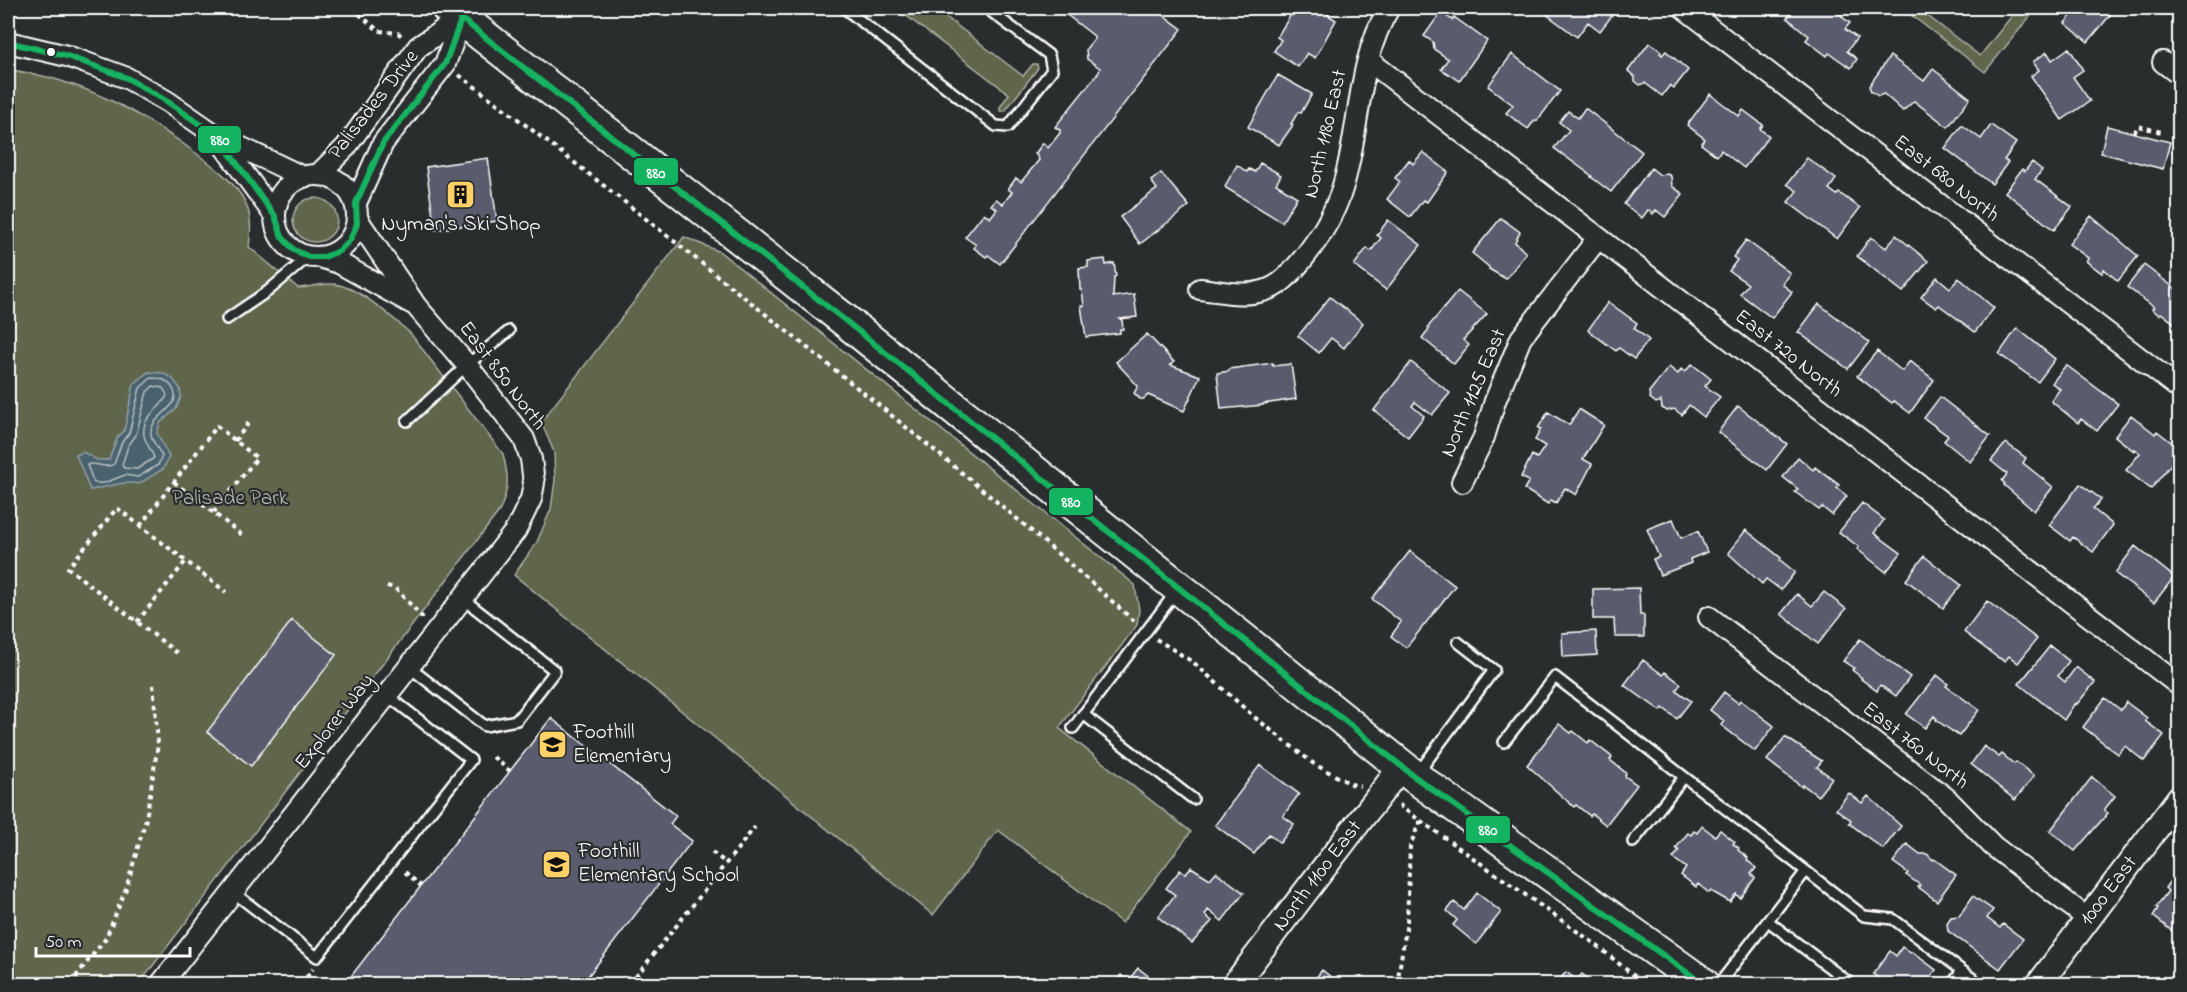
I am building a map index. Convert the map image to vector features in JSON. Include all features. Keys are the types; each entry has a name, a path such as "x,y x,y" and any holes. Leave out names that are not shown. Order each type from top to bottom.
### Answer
{"highway":[{"path":"460,11 1408,772 1703,984"}],"street":[{"name":"North 1180 East","path":"1200,289 1249,294 1276,287 1291,274 1331,219 1343,186 1368,60 1383,17 1389,8"},
{"name":"East 680 North","path":"1684,8 2180,389"},
{"name":"Palisades Drive","path":"311,176 346,147 418,46 460,11"},
{"name":"Palisades Drive","path":"357,212 383,143 445,64 460,11"},
{"path":"8,42 67,56 127,78 168,102 217,136 311,176 330,178 341,183 350,192 357,212 354,234 347,245 336,253 316,258 295,252 284,243 277,230 274,216 217,136"},
{"name":"East 720 North","path":"1368,60 2180,686"},
{"path":"2163,62 2180,75"},
{"path":"274,216 283,192 292,183 311,176"},
{"name":"East 850 North","path":"357,212 416,306 467,365 524,439 531,459 534,483"},
{"name":"North 1125 East","path":"1462,482 1484,437 1521,338 1598,238"},
{"name":"East 850 North","path":"316,258 339,263 416,306"},
{"name":"Explorer Way","path":"161,984 516,530 528,508 534,483"},
{"name":"East 760 North","path":"1709,617 1946,798 1993,846 2087,918"},
{"name":"North 1100 East","path":"1235,984 1408,772"},
{"name":"1000 East","path":"2043,983 2087,918 2180,797"}],"lane":[{"path":"850,9 996,126 1008,127 1052,70 1049,56 987,8"},
{"path":"227,319 316,258"},
{"path":"407,421 467,365 509,331"},
{"path":"1072,728 1179,588"},
{"path":"409,667 485,726 517,720 555,671 462,598"},
{"path":"1408,772 1494,670 1458,642"},
{"path":"1504,742 1555,677 1864,916 1893,919 1980,984"},
{"path":"233,892 317,957 464,769 471,760 387,694"},
{"path":"1083,714 1193,799"},
{"path":"1633,842 1684,777"},
{"path":"1719,984 1806,871"},
{"path":"1768,921 1851,984"},
{"path":"1952,984 1962,971"}],"path":[{"path":"352,8 379,31 398,33"},
{"path":"468,81 839,373 1005,509 1164,646 1192,662 1253,716 1314,764 1351,784 1356,784"},
{"path":"2134,133 2138,126 2161,132"},
{"path":"235,441 250,421"},
{"path":"140,526 217,426 257,458 214,512"},
{"path":"174,482 242,535"},
{"path":"177,653 68,568 117,508 226,592"},
{"path":"137,622 186,561"},
{"path":"387,586 395,588 429,623"},
{"path":"70,984 106,938 126,889 146,819 158,744 153,684"},
{"path":"493,757 510,771"},
{"path":"1401,805 1595,944 1644,984"},
{"path":"1397,984 1407,922 1410,846 1420,820"},
{"path":"630,984 755,827"},
{"path":"712,852 726,863"},
{"path":"405,872 421,886"},
{"path":"301,984 313,969"},
{"path":"305,980 311,984"}],"green space":[{"path":"896,8 934,8 1023,76 1033,64 1037,64 1038,68 1005,111 1000,111 1000,107 1009,94"},
{"path":"1902,8 1917,8 1980,56 2018,8 2037,8 1985,72"},
{"name":"Palisade Park","path":"8,69 55,79 98,94 165,132 211,164 230,181 245,202 250,224 249,247 298,288 327,284 341,285 373,302 394,319 410,333 503,454 506,470 507,483 500,510 139,984 8,984"},
{"path":"315,198 324,199 331,204 336,211 336,229 331,236 324,241 315,242 306,241 299,236 294,229 293,220 294,211 299,204 306,199"},
{"path":"684,237 720,252 1135,585 1139,610 1137,625 1059,728 1191,832 1122,923 998,830 933,915 514,575 537,542 551,509 555,480 554,452 541,422"}],"water":[{"path":"148,372 163,373 172,378 180,388 181,397 176,409 160,423 157,433 169,457 163,469 139,484 121,484 90,490 76,455 83,452 97,460 109,460 117,438 124,431 134,384"}],"building":[{"path":"1058,8 1154,8 1182,29 1000,264 974,248 976,245 965,237 984,213 990,218 997,209 991,205 996,199 1003,204 1012,192 1008,189 1016,178 1021,182 1039,160 1035,154 1043,143 1048,148 1060,133 1060,130 1055,127 1100,68 1087,59 1086,49 1094,36"},
{"path":"1295,8 1333,8 1328,15 1336,20 1315,58 1307,53 1298,67 1274,51 1281,40 1277,37"},
{"path":"1545,8 1607,8 1614,13 1600,31 1588,22 1577,37 1542,11"},
{"path":"1795,8 1833,8 1850,23 1845,29 1857,38 1847,51 1857,59 1851,68 1829,53 1827,56 1806,40 1809,36 1787,18"},
{"path":"2078,8 2116,8 2088,42 2065,23"},
{"path":"1441,12 1452,20 1454,17 1487,41 1459,81 1441,69 1448,59 1434,49 1433,42 1424,36"},
{"path":"1649,43 1661,51 1662,55 1666,51 1688,70 1674,88 1670,85 1662,96 1645,83 1640,85 1628,71"},
{"path":"2069,48 2083,70 2073,77 2090,101 2062,120 2031,76 2039,70 2033,62 2047,52 2052,60"},
{"path":"1512,54 1560,91 1528,129 1506,113 1513,105 1488,86"},
{"path":"1890,56 1924,81 1933,69 1970,98 1948,127 1914,101 1903,111 1884,94 1878,96 1871,91 1869,86"},
{"path":"1278,75 1312,94 1301,113 1298,112 1291,124 1293,125 1279,145 1248,127"},
{"path":"1710,94 1739,116 1743,110 1763,125 1760,129 1769,136 1744,168 1721,150 1717,156 1701,144 1705,139 1687,125"},
{"path":"1585,108 1642,152 1611,192 1554,148 1569,130 1559,122 1568,111 1578,118"},
{"path":"1962,125 1981,139 1991,125 2016,143 2004,160 2008,162 1992,184 1945,148"},
{"path":"2107,126 2170,142 2163,169 2101,153"},
{"path":"1423,152 1448,172 1427,202 1423,200 1410,217 1387,199 1400,182 1395,178 1409,160 1413,164"},
{"name":"Nyman's Ski Shop","path":"488,158 497,221 435,230 426,167"},
{"path":"1807,158 1836,179 1829,189 1837,195 1839,193 1860,208 1837,239 1788,202 1797,191 1787,184"},
{"path":"2032,162 2042,170 2035,179 2072,207 2054,230 2005,192 2022,169 2025,171"},
{"path":"1260,163 1281,175 1276,184 1297,197 1282,222 1225,186 1237,165 1247,172 1249,169 1255,172"},
{"path":"1651,168 1660,175 1671,176 1672,186 1683,194 1665,217 1656,210 1653,214 1648,210 1642,218 1624,204"},
{"path":"1161,173 1189,206 1140,244 1120,217 1157,189 1151,181"},
{"path":"2091,216 2138,256 2118,281 2104,269 2102,273 2086,261 2088,258 2069,244"},
{"path":"1501,218 1520,232 1515,242 1526,253 1506,279 1489,269 1472,253"},
{"path":"1388,220 1421,245 1386,290 1354,265 1367,248 1371,251 1381,238 1377,235"},
{"path":"1896,235 1928,261 1903,292 1857,256 1871,237 1886,248"},
{"path":"1746,240 1790,273 1782,284 1792,292 1772,318 1740,294 1748,284 1729,271 1737,260 1733,257"},
{"path":"1105,259 1106,265 1114,263 1116,276 1114,277 1113,297 1134,294 1137,317 1120,319 1123,329 1120,329 1120,333 1086,337 1081,306 1084,306 1082,290 1080,290 1079,268 1088,267 1088,261"},
{"path":"2144,265 2180,292 2178,326 2161,313 2159,315 2152,309 2154,307 2127,287"},
{"path":"1937,277 1950,288 1959,278 1994,308 1975,332 1939,305 1936,308 1921,297"},
{"path":"1458,291 1487,314 1463,340 1469,345 1454,364 1422,338 1429,329 1428,327"},
{"path":"1330,297 1363,323 1344,348 1331,338 1319,353 1298,336"},
{"path":"1608,302 1637,323 1634,328 1649,340 1634,359 1619,348 1616,351 1588,330"},
{"path":"1819,304 1869,342 1848,369 1798,332"},
{"path":"2017,328 2055,359 2038,382 1999,354"},
{"path":"1147,334 1174,362 1170,365 1200,376 1184,411 1148,395 1140,399 1134,393 1138,386 1116,362"},
{"path":"1877,351 1902,371 1910,361 1934,380 1910,413 1894,401 1892,403 1857,376"},
{"path":"1411,362 1450,393 1432,415 1415,402 1412,406 1424,416 1408,437 1374,410"},
{"path":"1273,363 1273,366 1291,364 1296,399 1221,409 1217,373 1229,371 1229,369"},
{"path":"1692,364 1711,379 1705,386 1720,397 1704,417 1689,405 1682,415 1674,409 1667,411 1662,408 1661,401 1656,403 1650,398 1649,392 1669,367 1678,374 1681,369 1685,372"},
{"path":"2066,365 2118,404 2097,431 2081,419 2078,423 2051,401 2060,389 2052,383"},
{"path":"1940,397 1990,436 1970,462 1944,441 1948,436 1924,418"},
{"path":"1738,406 1787,444 1767,470 1718,432"},
{"path":"1579,409 1604,425 1583,459 1592,464 1576,495 1565,488 1556,503 1551,500 1548,504 1524,489 1529,481 1521,477 1532,455 1537,458 1545,446 1535,440 1541,429 1538,428 1548,412 1569,425"},
{"path":"2131,415 2155,434 2157,431 2180,449 2180,453 2151,489 2126,470 2140,453 2115,436"},
{"path":"2006,443 2026,458 2023,463 2053,487 2034,511 2004,485 2002,481 2007,474 1991,461"},
{"path":"1798,457 1813,470 1815,467 1839,485 1837,488 1847,496 1832,515 1822,507 1819,510 1795,492 1798,489 1783,477"},
{"path":"2080,484 2101,499 2093,509 2113,525 2093,552 2073,537 2070,541 2049,525"},
{"path":"2180,485 2180,498 2173,493"},
{"path":"1862,503 1884,520 1874,533 1901,553 1886,572 1839,532"},
{"path":"1673,519 1681,538 1698,531 1707,552 1690,559 1691,563 1660,575 1653,559 1659,557 1647,529"},
{"path":"1746,530 1795,572 1781,590 1766,579 1762,584 1728,553"},
{"path":"2135,546 2174,577 2154,603 2115,573"},
{"path":"1410,551 1455,586 1406,648 1391,636 1401,622 1372,599"},
{"path":"1924,556 1961,585 1943,608 1906,580"},
{"path":"1639,588 1640,615 1644,615 1644,637 1615,637 1614,619 1593,619 1593,589"},
{"path":"1824,592 1846,609 1818,644 1781,614 1797,594 1812,606"},
{"path":"1987,601 2037,639 2018,663 2009,656 2005,661 1997,657 1964,632"},
{"path":"292,620 336,655 251,766 207,732"},
{"path":"1596,631 1597,655 1563,657 1562,633"},
{"path":"1860,639 1910,677 1896,696 1880,685 1877,691 1852,670 1854,668 1843,661"},
{"path":"2050,646 2069,661 2058,676 2065,682 2076,667 2095,682 2077,704 2075,703 2064,720 2019,684"},
{"path":"1643,660 1663,675 1665,672 1681,684 1676,690 1691,701 1677,719 1663,708 1661,711 1624,685"},
{"path":"1937,675 1948,684 1946,686 1979,710 1959,736 1936,720 1934,716 1925,728 1906,714"},
{"path":"1724,692 1738,703 1740,700 1774,726 1755,751 1721,725 1724,721 1710,710"},
{"path":"2105,698 2121,710 2126,702 2147,718 2145,721 2164,735 2144,761 2125,746 2118,754 2083,727"},
{"name":"Foothill Elementary School","path":"551,718 676,816 670,824 692,841 582,984 345,984"},
{"path":"1559,724 1571,733 1573,731 1588,743 1590,740 1612,757 1610,760 1637,785 1606,825 1576,805 1574,807 1527,765"},
{"path":"1785,737 1822,761 1817,767 1832,778 1818,796 1803,785 1802,787 1767,760"},
{"path":"1984,746 1999,757 2002,754 2014,764 2016,762 2034,776 2015,800 1971,764"},
{"path":"1260,765 1299,794 1283,816 1294,824 1280,843 1269,834 1254,854 1215,825"},
{"path":"2092,777 2115,796 2104,810 2108,813 2075,851 2050,831"},
{"path":"1849,793 1862,803 1868,796 1901,826 1883,849 1849,823 1851,820 1836,809"},
{"path":"1702,826 1715,836 1720,830 1735,842 1733,844 1756,868 1751,874 1755,878 1740,898 1736,894 1730,902 1711,891 1709,893 1698,884 1696,887 1681,875 1686,868 1673,858 1679,851 1676,848 1688,833 1691,835 1694,831 1697,833"},
{"path":"1907,844 1920,854 1927,854 1956,875 1937,901 1918,887 1920,885 1906,875 1908,873 1893,862"},
{"path":"1191,867 1210,879 1216,872 1244,893 1222,921 1208,910 1205,915 1212,921 1192,943 1158,917 1175,895 1166,888 1180,870 1185,874"},
{"path":"2179,869 2180,932 2177,935 2153,916 2158,908 2156,907 2168,891 2165,888"},
{"path":"1477,893 1501,912 1476,944 1453,925 1457,920 1447,911 1454,902 1464,910"},
{"path":"1973,896 1993,910 1987,918 2000,928 2003,924 2023,939 2000,969 1948,931 1947,923 1951,917 1959,916"},
{"path":"1902,947 1936,970 1928,980 1931,984 1873,983 1877,977 1873,974 1890,951 1896,956"},
{"path":"1138,968 1159,984 1113,984 1121,975 1128,981"},
{"path":"1322,970 1340,984 1311,984"},
{"path":"1566,972 1577,980 1582,974 1591,981 1588,984 1556,984"}],"transit line":[{"name":"880","path":"448,8 842,318 1415,777 1703,984"},
{"name":"880","path":"356,203 383,143 445,64 462,17"},
{"name":"880","path":"8,42 67,56 127,78 168,102 217,136 275,216 282,237 294,250 309,257 324,257 339,251 350,240 357,224 356,203"}],"place":[{"name":"Nyman's Ski Shop","path":"461,194"},
{"name":"Foothill Elementary","path":"552,745"},
{"name":"Foothill Elementary School","path":"557,864"}]}
